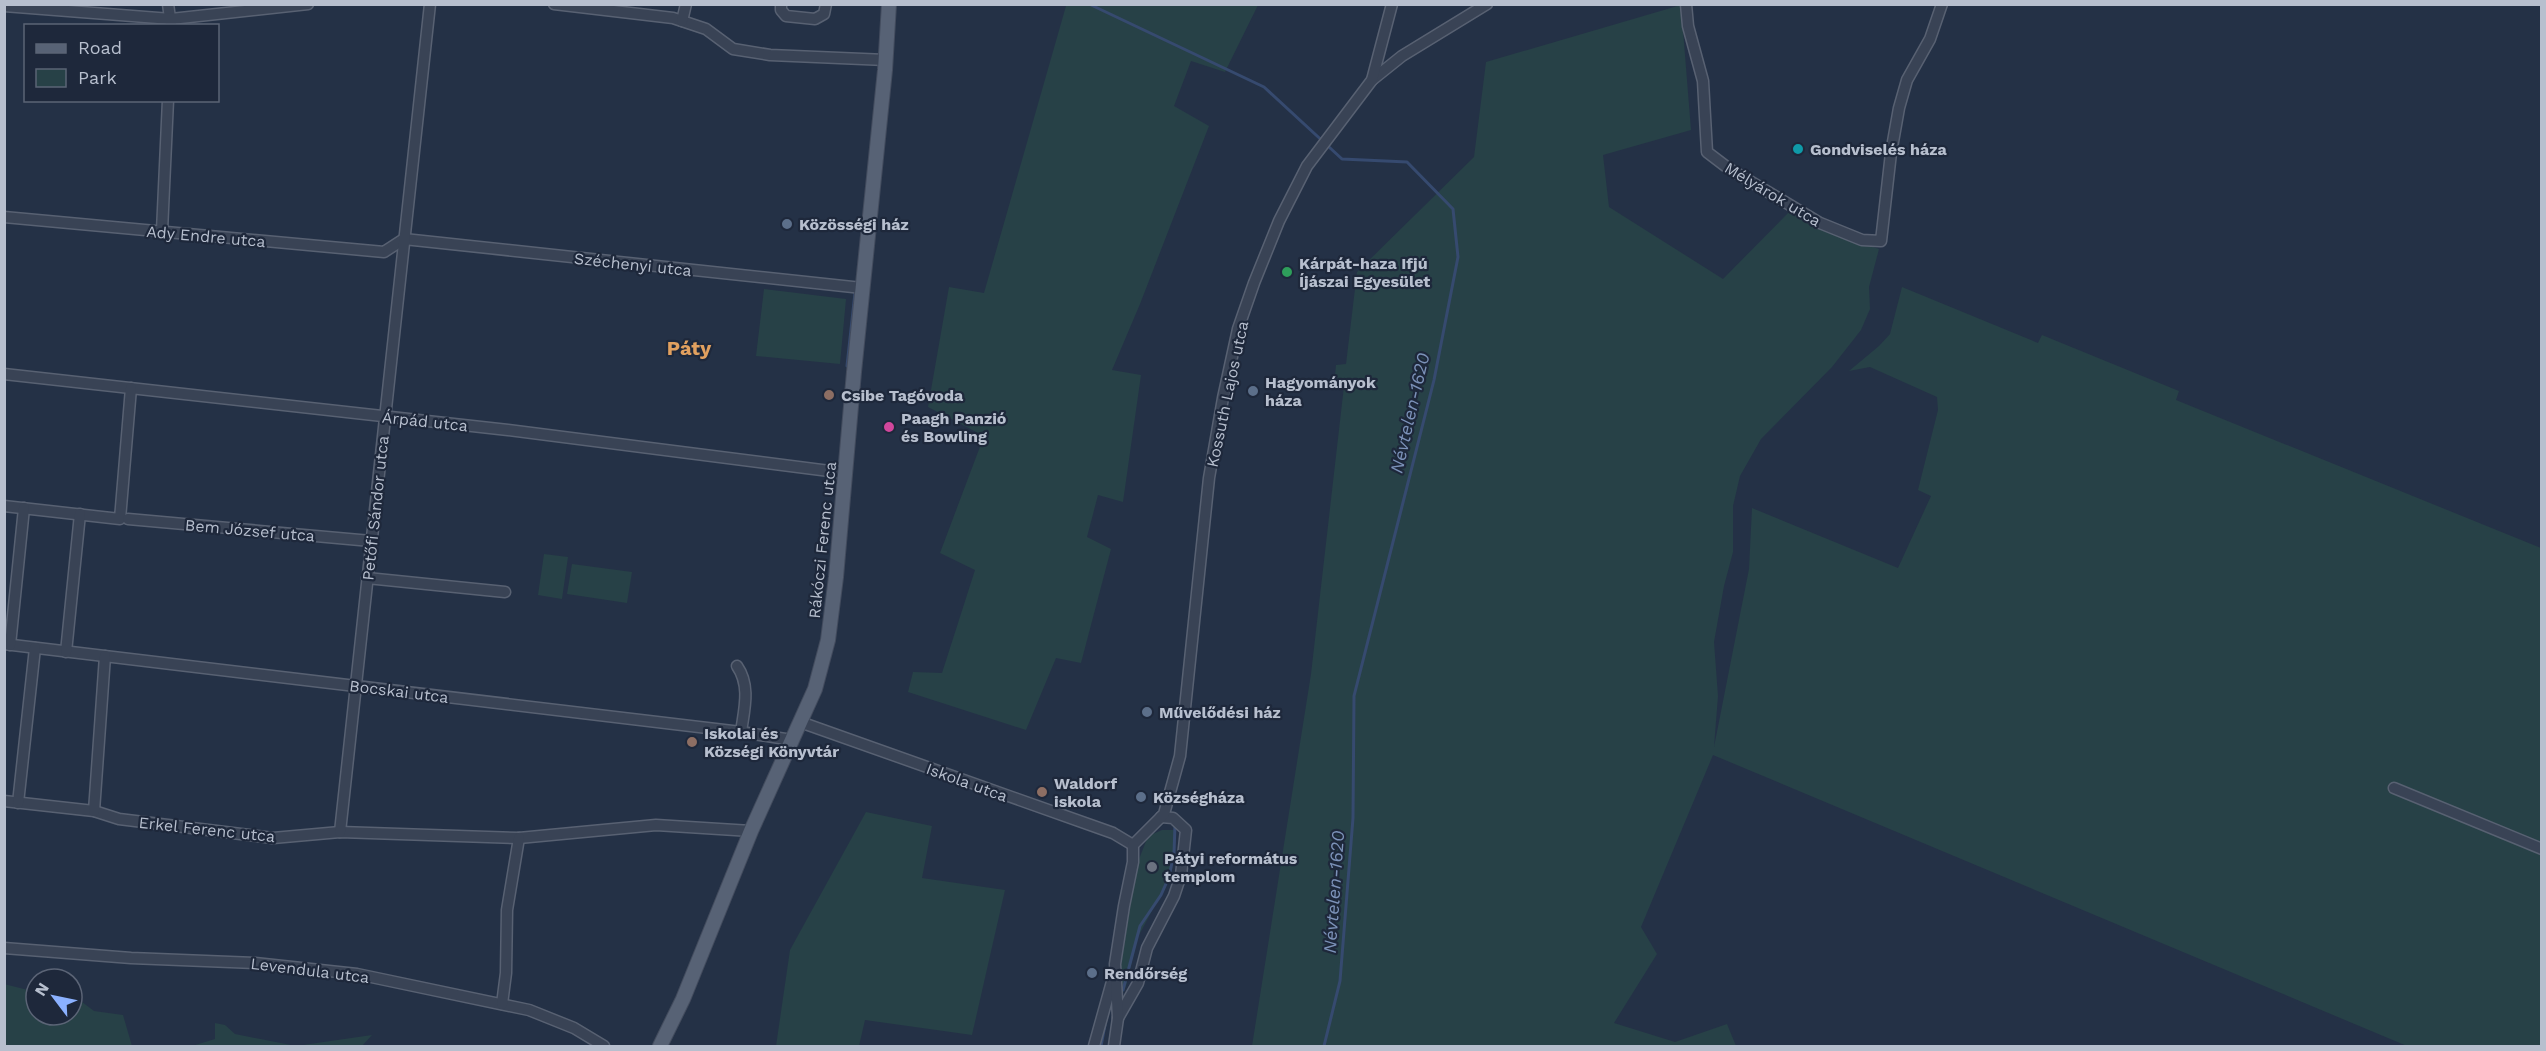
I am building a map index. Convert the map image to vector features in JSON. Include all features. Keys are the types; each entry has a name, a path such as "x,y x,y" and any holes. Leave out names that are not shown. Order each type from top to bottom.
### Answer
{"main road":[{"name":"Rákóczi Ferenc utca","path":"660,1047 683,999 751,831 815,689 828,640 886,60 889,4"}],"street":[{"path":"168,4 171,22"},
{"path":"4,6 171,22 308,4"},
{"name":"Petőfi Sándor utca","path":"340,832 430,4"},
{"path":"554,4 673,18 706,29 732,49 770,55 886,60"},
{"path":"682,21 686,4"},
{"path":"781,4 781,10 786,16 815,19 824,14 826,4"},
{"name":"Kossuth Lajos utca","path":"1133,845 1171,819 1173,789 1180,756 1209,478 1238,329 1279,221 1307,166 1372,80 1392,4"},
{"path":"1372,80 1402,56 1487,4"},
{"name":"Mélyárok utca","path":"1686,4 1688,26 1703,81 1707,152 1722,164 1820,223 1862,240 1881,241 1891,153 1899,108 1907,80 1930,39 1942,4"},
{"path":"162,231 168,102"},
{"name":"Ady Endre utca","path":"4,218 384,252 404,239"},
{"name":"Széchenyi utca","path":"404,239 862,288"},
{"name":"Árpád utca","path":"4,374 385,416 845,473"},
{"path":"124,519 131,388"},
{"name":"Bem József utca","path":"4,506 371,541"},
{"path":"7,644 24,508"},
{"path":"66,652 80,514"},
{"path":"368,578 505,592"},
{"name":"Bocskai utca","path":"7,644 792,740"},
{"path":"18,803 35,648"},
{"path":"94,811 105,656"},
{"path":"737,666 743,675 747,697 741,732"},
{"name":"Iskola utca","path":"800,722 1113,833 1133,845"},
{"path":"2394,788 2541,849"},
{"name":"Erkel Ferenc utca","path":"4,801 94,811 119,819 273,838 340,832 519,838 656,825 751,831"},
{"path":"1118,1018 1138,983 1147,948 1174,896 1181,874 1186,830 1171,819"},
{"path":"502,1004 506,973 507,910 519,838"},
{"path":"1113,1047 1118,1018 1115,972 1133,862 1133,845"},
{"name":"Levendula utca","path":"4,948 131,958 255,963 357,975 502,1004 548,1017 574,1028 604,1047"},
{"path":"1094,1047 1105,1000 1115,972"}],"green space":[{"path":"1064,5 1258,5 1225,72 1191,61 1174,106 1209,126 1112,370 1141,375 1123,502 1098,495 1087,537 1111,549 1081,663 1056,658 1026,730 908,692 913,672 942,673 975,570 940,553 984,436 928,407 949,287 984,293 1066,6"},
{"path":"1681,5 1691,130 1603,155 1609,207 1723,279 1790,211 1833,233 1879,249 1869,287 1870,309 1861,330 1832,367 1761,439 1740,476 1733,506 1733,552 1714,642 1718,696 1714,747 1749,569 1752,508 1898,568 1931,496 1918,490 1938,410 1937,397 1870,367 1849,371 1890,334 1902,287 2038,343 2042,335 2179,391 2176,400 2541,548 2541,1046 2407,1046 1713,755 1641,927 1657,954 1614,1023 1675,1042 1727,1024 1736,1046 1252,1046 1311,674 1344,386 1334,386 1336,365 1346,364 1357,272 1474,157 1486,62"},
{"path":"764,289 846,299 840,364 756,356"},
{"path":"544,554 568,557 562,599 538,595"},
{"path":"572,564 632,572 627,603 567,594"},
{"path":"866,812 932,826 922,878 1005,890 972,1035 865,1020 859,1046 776,1046 790,950"},
{"path":"1162,830 1176,830 1171,875 1138,937 1126,986 1120,999 1116,998 1136,867 1148,836"},
{"path":"4,984 24,989 24,1027 84,1027 84,1004 94,1011 123,1015 132,1046 5,1046"},
{"path":"215,1023 225,1025 235,1034 296,1046 192,1046 215,1039"},
{"path":"372,1035 362,1046 296,1046"}],"waterway":[{"name":"Névtelen-1620","path":"1089,4 1264,87 1342,159 1407,162 1453,209 1458,257 1434,380 1354,696 1353,818 1340,981 1324,1046"},
{"path":"847,366 855,293"},
{"path":"1123,990 1140,926 1161,895 1169,877 1174,853 1175,825"},
{"path":"1101,1046 1105,1025"}],"place":[{"name":"Gondviselés háza","path":"1798,149"},
{"name":"Közösségi ház","path":"787,224"},
{"name":"Kárpát-haza Ifjú Íjászai Egyesület","path":"1287,272"},
{"name":"Hagyományok háza","path":"1253,391"},
{"name":"Csibe Tagóvoda","path":"829,395"},
{"name":"Paagh Panzió és Bowling","path":"889,427"},
{"name":"Művelődési ház","path":"1147,712"},
{"name":"Iskolai és Községi Könyvtár","path":"692,742"},
{"name":"Waldorf iskola","path":"1042,792"},
{"name":"Községháza","path":"1141,797"},
{"name":"Pátyi református templom","path":"1152,867"},
{"name":"Rendőrség","path":"1092,973"}],"district":[{"name":"Páty","path":"689,348"}]}
